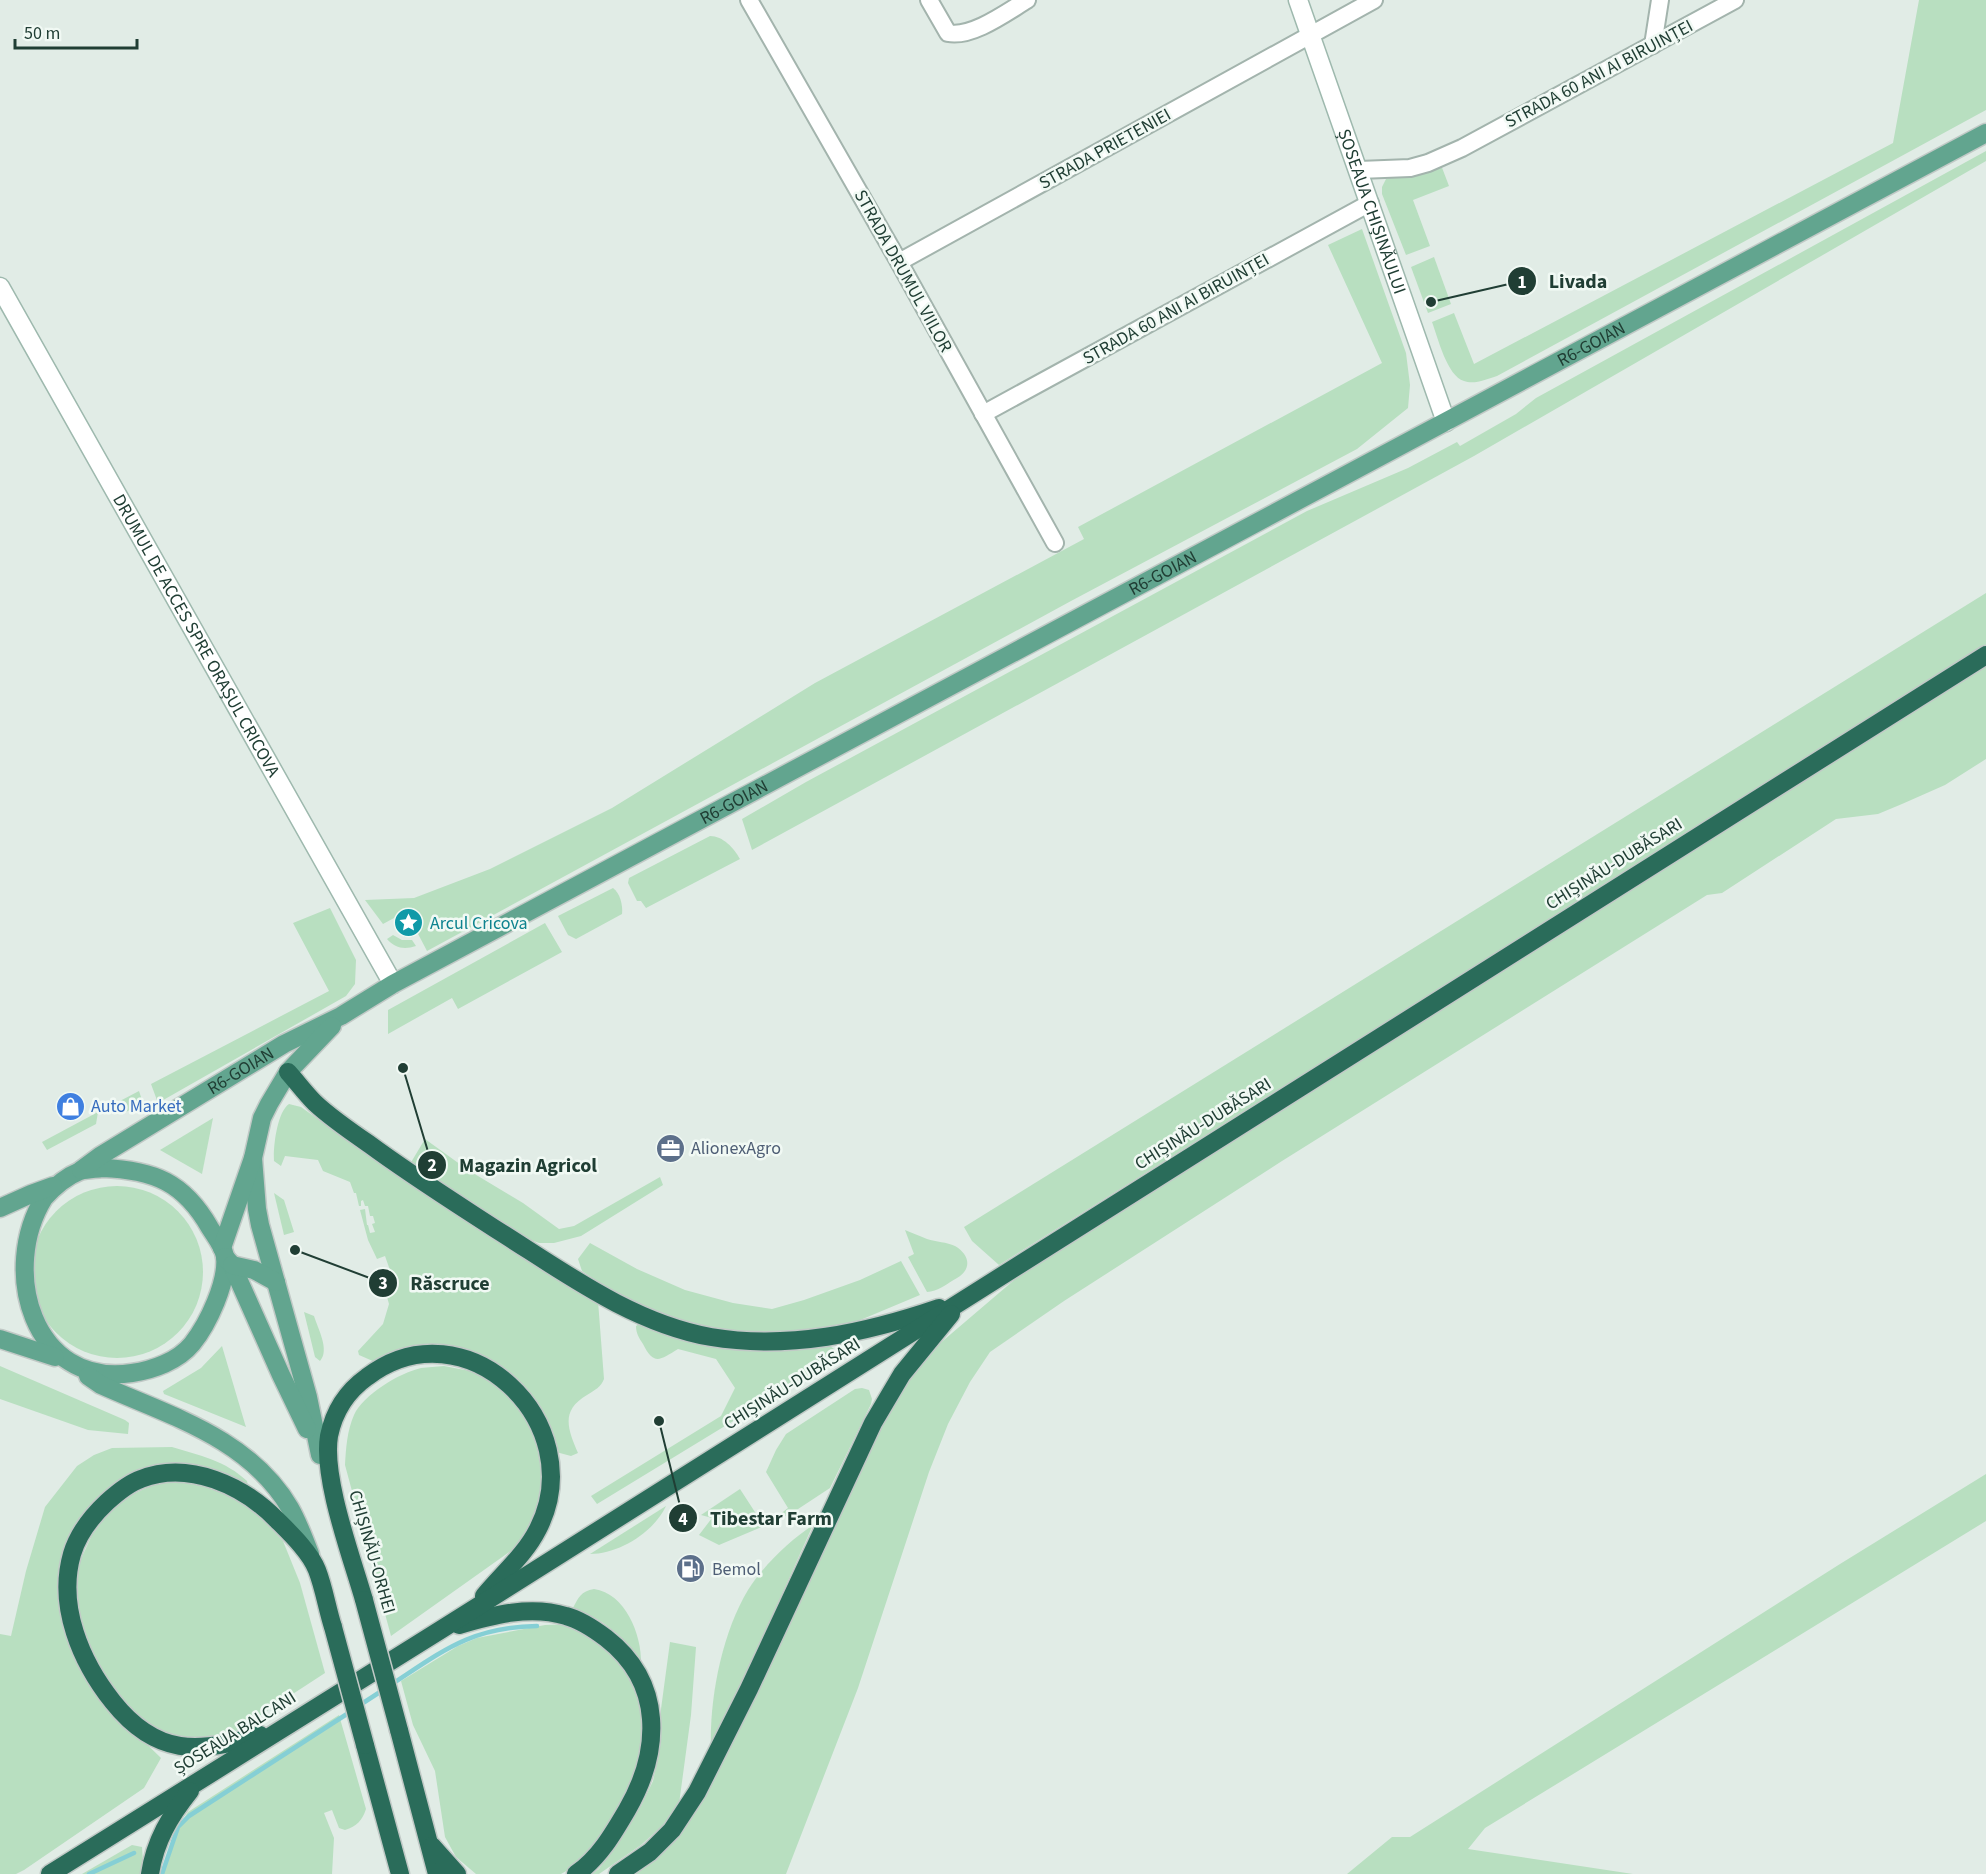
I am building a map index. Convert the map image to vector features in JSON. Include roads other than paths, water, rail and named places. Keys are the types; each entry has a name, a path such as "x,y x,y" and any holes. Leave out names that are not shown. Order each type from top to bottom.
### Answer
{"highway":[{"name":"CHIȘINĂU-DUBĂSARI","path":"442,1629 1986,655"},
{"path":"288,1072 331,1116 416,1178 575,1280 638,1315 676,1328 711,1337 746,1340 813,1339 866,1329 963,1300"},
{"path":"618,1874 650,1852 672,1830 698,1792 749,1689 873,1423 902,1374 963,1300"},
{"path":"331,1483 328,1439 338,1409 357,1384 385,1365 423,1354 449,1355 485,1368 507,1382 522,1396 542,1430 550,1455 552,1478 549,1499 538,1528 527,1548 473,1609"},
{"path":"285,1728 219,1746 184,1748 154,1737 128,1718 99,1685 75,1635 69,1610 68,1584 72,1554 83,1530 96,1512 138,1479 154,1474 186,1474 219,1481 254,1500 286,1529 316,1568 400,1874"},
{"name":"CHIȘINĂU-ORHEI","path":"331,1483 437,1874"},
{"path":"442,1629 508,1612 548,1612 581,1621 600,1633 617,1647 633,1667 644,1688 652,1719 652,1736 646,1770 636,1794 616,1828 597,1856 576,1874"},
{"name":"ȘOSEAUA BALCANI","path":"50,1874 442,1629"},
{"path":"150,1874 152,1858 164,1828 173,1812 200,1779"},
{"path":"429,1843 457,1874"},
{"path":"391,1874 393,1851"}],"main road":[{"name":"R6-GOIAN","path":"81,1170 250,1064 284,1044 341,1016 393,984 1986,133"},
{"name":"R6-GOIAN","path":"226,1256 262,1118 288,1072 341,1016"},
{"path":"253,1158 257,1209 308,1397 320,1455"},
{"path":"0,1208 55,1186 81,1170 102,1168 135,1170 153,1174 171,1183 196,1206 226,1256 276,1282"},
{"path":"55,1186 28,1219 19,1242 15,1266 16,1284 25,1317 55,1357"},
{"path":"76,1368 105,1375 124,1374 154,1368 179,1355 190,1346 209,1317 218,1298 226,1256"},
{"name":"CHIȘINĂU-ORHEI","path":"226,1256 331,1483"},
{"path":"0,1339 55,1357 101,1385 219,1438 250,1460 278,1490 290,1508 316,1568"}],"street":[{"name":"STRADA DRUMUL VIILOR","path":"749,0 899,262 1054,543"},
{"path":"929,0 948,33 957,35 972,30 1027,0"},
{"name":"ȘOSEAUA CHIȘINĂULUI","path":"1298,0 1446,422"},
{"name":"STRADA PRIETENIEI","path":"899,262 1374,0"},
{"path":"1653,45 1660,0"},
{"name":"STRADA 60 ANI AI BIRUINȚEI","path":"1359,170 1410,168 1462,148 1735,0"},
{"name":"STRADA 60 ANI AI BIRUINȚEI","path":"983,414 1370,203"},
{"name":"DRUMUL DE ACCES SPRE ORAȘUL CRICOVA","path":"0,287 393,984"}],"waterway":[{"path":"392,1684 444,1651 476,1636 514,1627 537,1626"},
{"path":"360,1705 383,1690"},
{"path":"162,1874 178,1827 189,1816 350,1712"},
{"path":"89,1874 134,1853"}],"place":[{"name":"Livada","path":"1431,302"},
{"name":"Arcul Cricova","path":"409,923"},
{"name":"Magazin Agricol","path":"403,1068"},
{"name":"Auto Market","path":"70,1106"},
{"name":"AlionexAgro","path":"670,1148"},
{"name":"Răscruce","path":"295,1250"},
{"name":"Tibestar Farm","path":"659,1421"},
{"name":"Bemol","path":"691,1569"}]}
